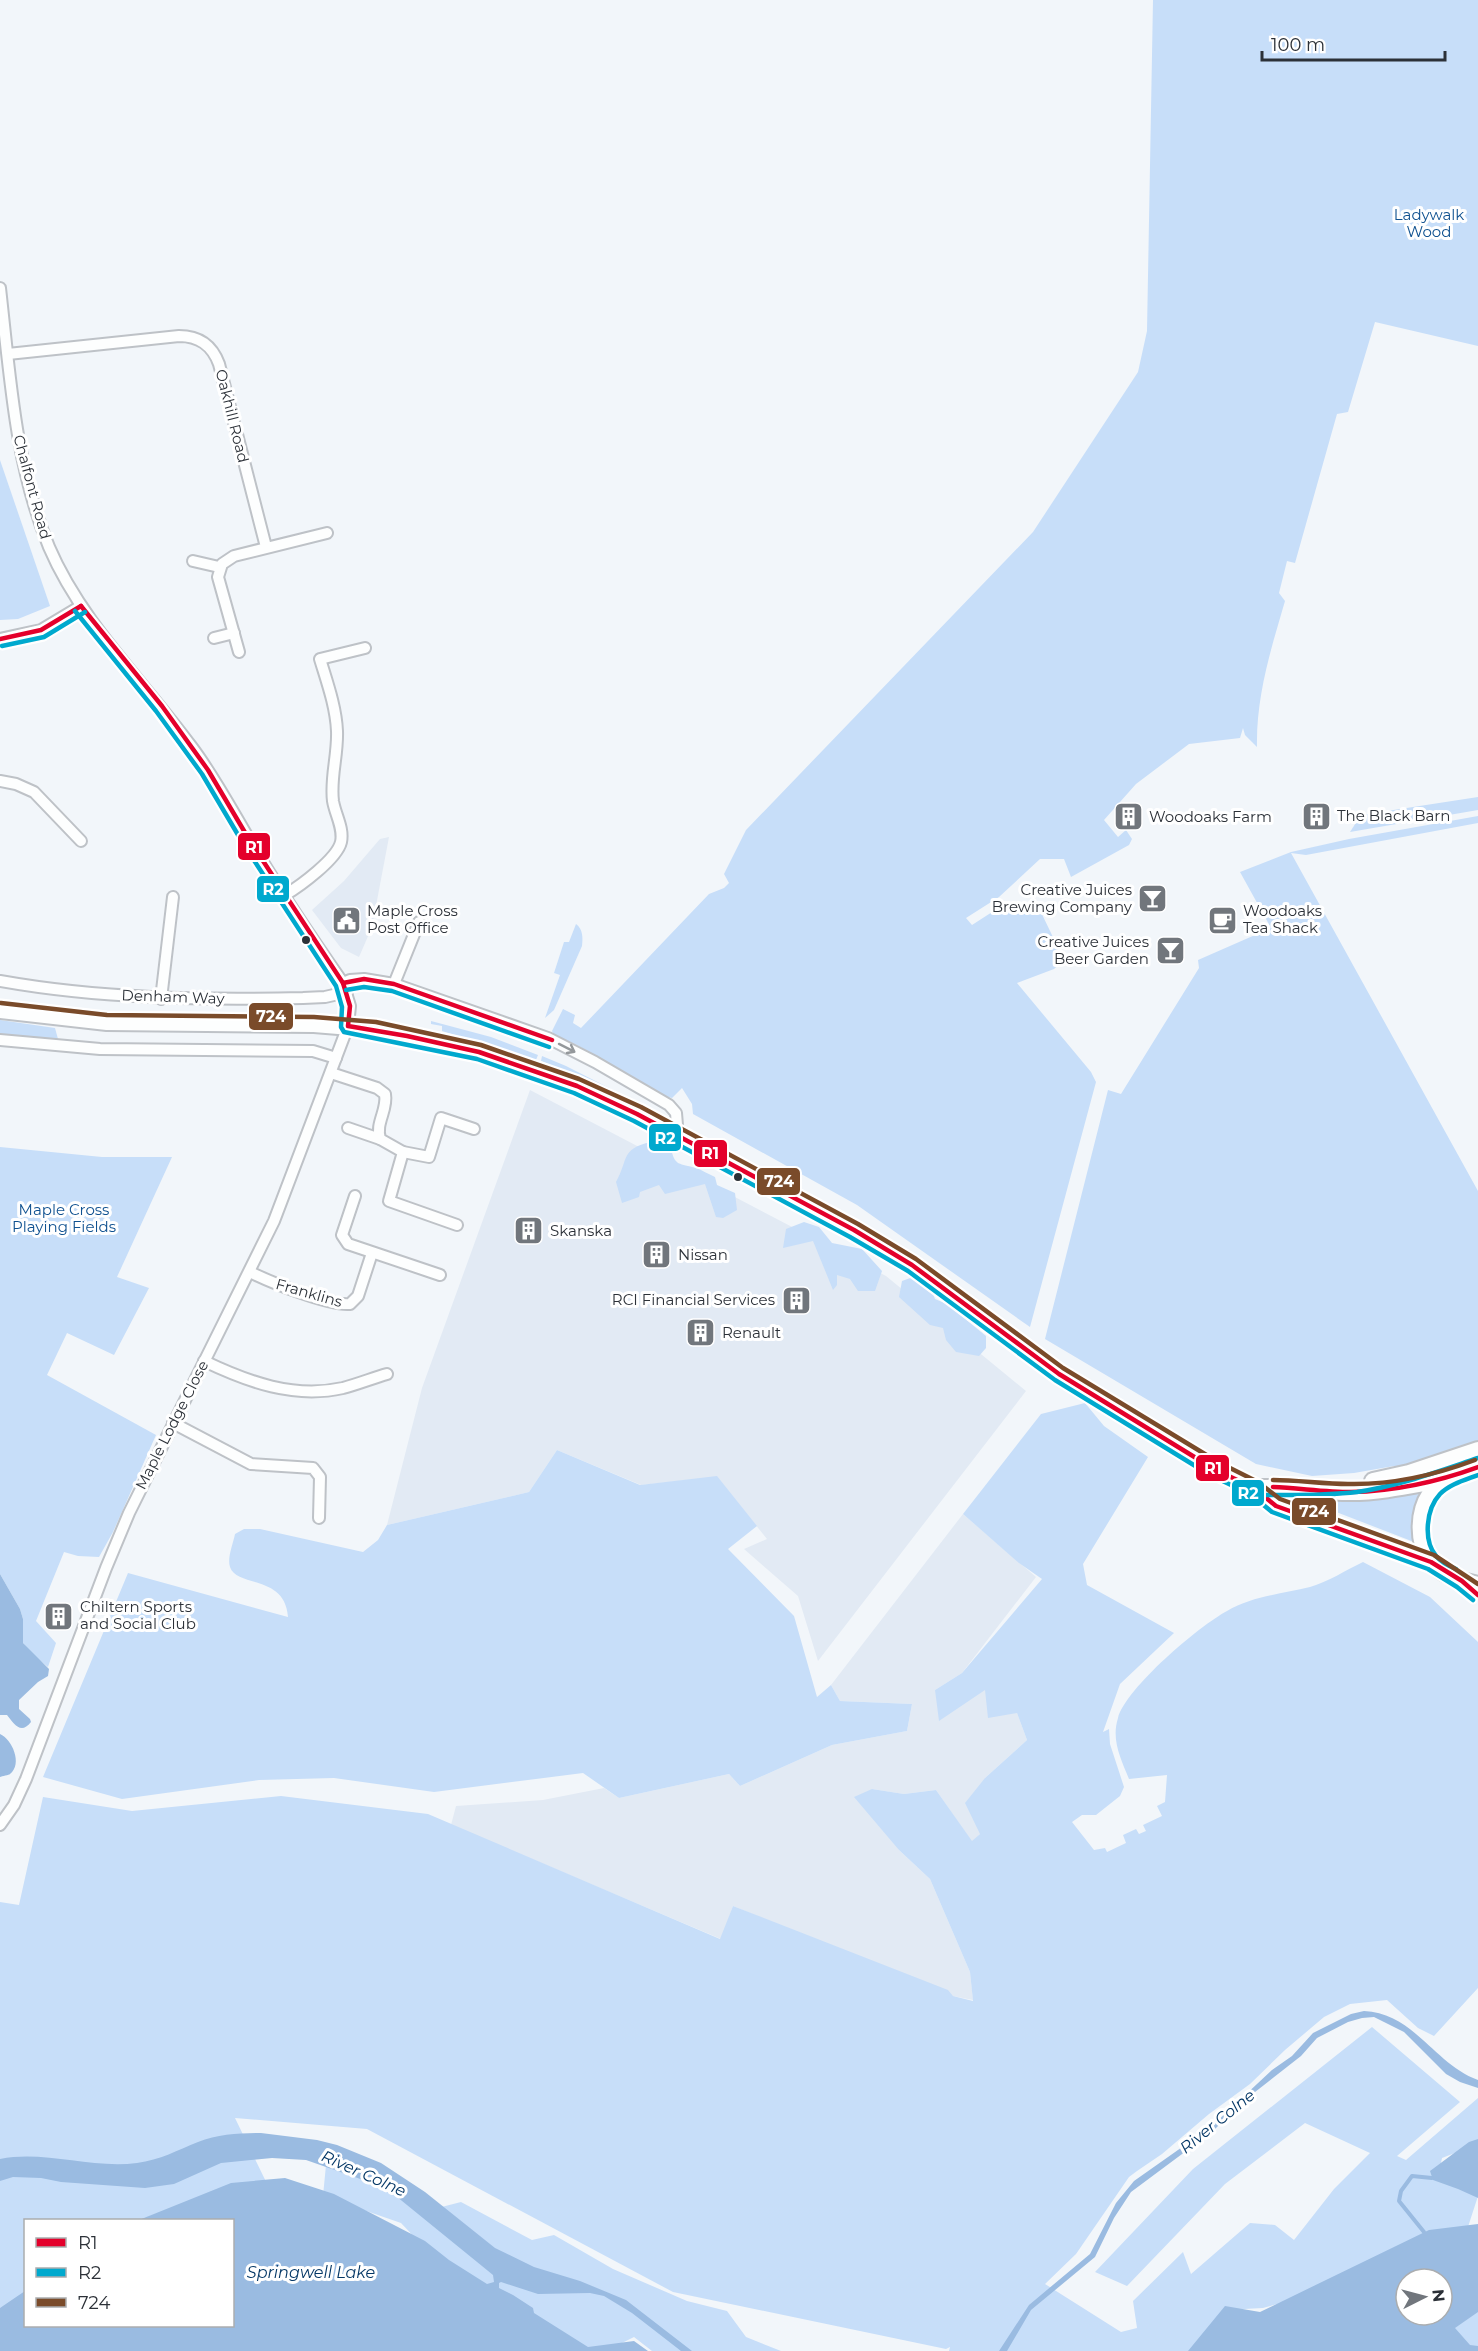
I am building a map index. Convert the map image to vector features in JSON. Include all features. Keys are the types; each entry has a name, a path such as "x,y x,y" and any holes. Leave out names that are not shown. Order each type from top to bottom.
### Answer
{"main road":[{"path":"0,1010 107,1022 314,1024 375,1029 469,1050 523,1066 577,1086 854,1230 912,1265 1059,1374 1203,1463 1254,1488 1276,1506 1431,1562 1475,1588"},
{"path":"1294,1488 1369,1482 1408,1473 1478,1450"},
{"path":"1254,1488 1352,1492 1447,1479 1478,1467"},
{"path":"1431,1562 1422,1539 1422,1519 1431,1493 1447,1479"}],"street":[{"name":"Chalfont Road","path":"0,288 18,440 39,518 63,577 81,606 197,753 345,987"},
{"name":"Oakhill Road","path":"8,354 178,336 195,337 201,340 212,350 219,364 266,547"},
{"path":"239,652 218,577 219,567 234,556 327,533"},
{"path":"193,561 219,567"},
{"path":"0,639 40,630 81,606"},
{"path":"214,638 234,633"},
{"path":"285,895 302,885 318,870 338,848 341,840 341,827 333,801 336,720 320,659 365,648"},
{"path":"0,781 16,784 34,792 81,841"},
{"path":"161,999 173,897"},
{"path":"394,984 419,922"},
{"name":"Denham Way","path":"0,981 68,992 161,999 325,997 345,987 350,980 364,979 394,984 548,1038 595,1062 669,1105 676,1113 678,1137"},
{"path":"345,987 350,1006 348,1026"},
{"name":"Maple Lodge Close","path":"0,1825 14,1805 26,1779 129,1513 274,1221 348,1026"},
{"path":"0,1040 100,1049 313,1052 336,1058"},
{"path":"331,1073 377,1088 385,1094 385,1103 378,1128 380,1139"},
{"path":"348,1128 380,1139 403,1152 429,1157 441,1118 474,1129"},
{"path":"403,1152 389,1201 458,1225"},
{"path":"355,1196 342,1235 348,1244 440,1275"},
{"name":"Franklins","path":"250,1272 265,1280 321,1298 350,1304 358,1296 372,1253"},
{"path":"204,1362 264,1386 292,1391 335,1389 387,1374"},
{"path":"173,1423 251,1464 313,1468 320,1477 319,1518"}],"shaded area":[{"path":"389,837 372,927 359,957 341,948 312,910 344,881 380,839"},
{"path":"530,1090 886,1276 1026,1391 818,1661 798,1596 744,1549 767,1539 717,1477 641,1485 557,1450 529,1492 387,1525 422,1388"},
{"path":"963,1514 1036,1577 962,1673 935,1690 985,1690 1017,1713 1027,1740 985,1778 980,1834 972,1842 936,1790 904,1794 872,1789 899,1850 930,1879 970,1972 973,2000 953,1996 733,1906 721,1939 451,1825 456,1806 543,1800 604,1788 619,1798 729,1774 740,1786 832,1745 907,1731 912,1704 840,1701 831,1685"}],"green space":[{"name":"Ladywalk Wood","path":"1153,0 1478,0 1478,346 1375,322 1348,412 1337,414 1295,563 1287,561 1279,593 1285,601 1262,691 1257,747 1245,735 1243,728 1240,738 1189,744 1136,784 1104,820 1118,837 1126,830 1132,839 1129,845 1071,877 1064,859 1040,859 999,897 966,918 972,925 1003,905 1038,906 1064,960 1054,969 1017,983 1091,1072 1096,1082 1030,1327 857,1205 693,1114 692,1104 682,1088 672,1098 665,1096 577,1045 554,1035 552,1031 563,1009 575,1015 573,1023 581,1028 709,894 724,888 729,883 724,874 746,830 1033,532 1138,372 1147,331"},
{"path":"0,460 50,606 18,619 0,620"},
{"path":"1478,797 1478,810 1350,832 1361,815"},
{"path":"1478,816 1478,823 1306,855 1291,853 1478,1191 1478,1445 1397,1470 1394,1466 1354,1473 1312,1476 1256,1464 1045,1339 1108,1090 1121,1094 1199,968 1198,960 1271,928 1240,872 1291,852 1349,839"},
{"path":"576,924 581,931 582,946 554,1010 545,1018 560,975 554,973 564,942 569,942"},
{"path":"0,1020 55,1028 58,1039 0,1034"},
{"path":"431,1021 491,1037 538,1055 536,1060 442,1031 442,1026 431,1024"},
{"path":"542,1056 666,1117 662,1118 589,1081 541,1061"},
{"path":"651,1142 671,1147 676,1161 715,1177 717,1185 735,1193 737,1210 723,1218 716,1217 705,1184 665,1194 659,1185 640,1192 639,1197 622,1203 616,1182 627,1156 634,1148"},
{"name":"Maple Cross Playing Fields","path":"0,1147 102,1157 172,1157 117,1277 149,1288 114,1355 67,1333 47,1375 156,1435 113,1532 99,1557 78,1556 64,1552 36,1621 56,1643 48,1667 23,1643 23,1619 20,1609 0,1574"},
{"path":"804,1222 819,1227 832,1243 862,1249 882,1271 875,1291 858,1291 850,1279 837,1275 837,1285 833,1290 813,1241 783,1248 786,1229"},
{"path":"913,1277 921,1278 931,1289 935,1299 947,1304 986,1336 986,1348 979,1356 956,1352 946,1340 943,1328 930,1325 899,1297 902,1281"},
{"path":"1085,1403 1104,1426 1148,1457 1083,1564 1087,1585 1174,1633 1120,1684 1103,1732 1109,1729 1110,1744 1124,1787 1120,1796 1096,1815 1082,1815 1072,1822 1094,1850 1105,1848 1107,1852 1126,1843 1123,1835 1136,1829 1139,1834 1146,1831 1143,1825 1162,1816 1157,1806 1165,1802 1167,1775 1129,1779 1116,1742 1116,1726 1124,1705 1149,1675 1182,1644 1199,1630 1237,1606 1317,1585 1363,1562 1430,1597 1478,1642 1478,1988 1434,2036 1418,2028 1387,2000 1350,2004 1324,2017 1250,2084 1209,2114 1162,2154 1129,2177 1076,2254 1045,2284 1121,2332 1137,2328 1133,2301 1183,2252 1191,2274 1250,2223 1275,2225 1294,2240 1334,2189 1370,2153 1305,2123 1225,2184 1127,2286 1095,2272 1193,2169 1372,2027 1460,2102 1397,2156 1406,2160 1478,2098 1478,2144 1442,2158 1438,2177 1478,2196 1467,2230 1295,2299 1263,2308 1225,2310 1192,2351 949,2351 950,2347 946,2349 673,2292 367,2129 235,2118 271,2192 152,2219 24,2219 24,2320 0,2347 0,1902 19,1905 43,1797 132,1811 281,1796 428,1814 720,1939 733,1906 948,1990 953,1996 973,2001 970,1972 930,1879 899,1850 854,1797 872,1789 904,1794 936,1790 972,1841 980,1834 965,1803 985,1778 1027,1740 1017,1713 988,1718 985,1690 939,1721 935,1690 962,1673 1042,1579 1019,1563 963,1514 1041,1414"},
{"path":"557,1450 640,1485 717,1476 757,1526 728,1549 794,1616 817,1697 831,1685 840,1701 912,1704 907,1731 832,1745 740,1786 729,1774 619,1798 583,1773 434,1792 334,1778 259,1780 122,1799 43,1777 128,1573 288,1617 285,1603 279,1594 270,1588 242,1578 230,1567 235,1534 244,1529 260,1529 363,1552 378,1540 387,1525 529,1492"},
{"path":"1279,1490 1420,1490 1412,1519 1414,1542"},
{"path":"326,2165 385,2183 426,2211 461,2202 532,2240 554,2235 613,2269 687,2301 727,2311 746,2337 781,2351 652,2351 634,2337 606,2351 588,2351 436,2260 401,2223 323,2196"},
{"path":"1478,2278 1478,2351 1475,2351 1451,2327 1454,2327 1454,2322"}],"water":[{"path":"0,1574 20,1609 23,1619 23,1643 49,1669 48,1676 19,1700 19,1709 31,1722 24,1728 18,1727 7,1715 0,1715"},
{"path":"0,1734 12,1746 16,1764 14,1770 0,1777"},
{"path":"1364,2011 1397,2020 1449,2063 1478,2080 1478,2088 1446,2074 1404,2032 1374,2017 1348,2022 1317,2038 1301,2056 1241,2103 1213,2131 1131,2192 1114,2218 1095,2257 1031,2310 1007,2351 999,2351 1029,2305 1090,2254 1116,2203 1134,2181 1212,2126 1272,2070 1292,2056 1313,2033 1351,2014"},
{"name":"Springwell Lake","path":"261,2133 317,2140 337,2145 381,2163 425,2192 495,2248 534,2267 580,2281 626,2300 692,2351 681,2351 632,2313 604,2296 590,2293 538,2294 501,2282 499,2288 533,2308 534,2313 588,2347 634,2341 648,2351 0,2351 0,2308 24,2292 24,2327 234,2327 234,2219 141,2219 231,2183 285,2178 334,2194 425,2241 449,2260 487,2284 494,2282 493,2275 391,2192 306,2160 272,2158 221,2163 174,2184 145,2188 61,2182 41,2178 13,2177 0,2181 0,2159 34,2157 103,2164 137,2163 161,2157 213,2137"},
{"path":"1478,2139 1478,2198 1433,2180 1430,2171 1469,2142"},
{"path":"1478,2224 1478,2312 1455,2328 1470,2345 1478,2346 1478,2351 1188,2351 1225,2306 1260,2312 1429,2230"}],"waterway":[{"path":"1424,2232 1399,2201 1401,2191 1412,2176 1432,2178"}],"transit line":[{"name":"R1","path":"81,606 162,706 208,770 250,841 343,983 350,1006 348,1026 479,1052 577,1086 637,1114 854,1230 912,1265 1059,1374 1214,1469 1254,1488 1276,1506 1431,1562 1462,1581 1478,1595"},
{"name":"R1","path":"0,639 41,630 81,606"},
{"name":"R2","path":"75,611 156,711 202,774 244,845 336,986 342,1007 341,1027 344,1032 477,1059 574,1093 634,1121 850,1237 908,1271 1055,1380 1210,1475 1250,1494 1272,1512 1428,1569 1473,1600"},
{"name":"R2","path":"2,646 44,637 85,612"},
{"name":"R1","path":"343,983 364,979 394,984 552,1040"},
{"name":"R2","path":"346,990 364,987 392,991 549,1047"},
{"name":"724","path":"1,1003 107,1015 314,1017 376,1022 481,1045 579,1079 641,1107 858,1224 916,1259 1063,1368 1218,1462 1258,1482 1280,1499 1434,1555 1478,1584"},
{"name":"R2","path":"1255,1495 1319,1495 1357,1492 1403,1482 1478,1458"},
{"name":"724","path":"1273,1480 1339,1484 1380,1483 1429,1474 1475,1460"},
{"name":"R1","path":"1273,1487 1341,1492 1384,1490 1431,1481 1478,1467"},
{"name":"R2","path":"1456,1569 1440,1560 1432,1549 1428,1533 1429,1516 1440,1494 1478,1475"}],"place":[{"name":"The Black Barn","path":"1316,816"},
{"name":"Woodoaks Farm","path":"1128,817"},
{"name":"Creative Juices Brewing Company","path":"1153,899"},
{"name":"Maple Cross Post Office","path":"346,920"},
{"name":"Woodoaks Tea Shack","path":"1222,920"},
{"name":"Creative Juices Beer Garden","path":"1170,951"},
{"name":"Skanska","path":"529,1231"},
{"name":"Nissan","path":"657,1255"},
{"name":"RCI Financial Services","path":"796,1300"},
{"name":"Renault","path":"701,1333"},
{"name":"Chiltern Sports and Social Club","path":"59,1616"}],"water label":[{"name":"River Colne","path":"1217,2121"},
{"name":"River Colne","path":"364,2173"}]}
